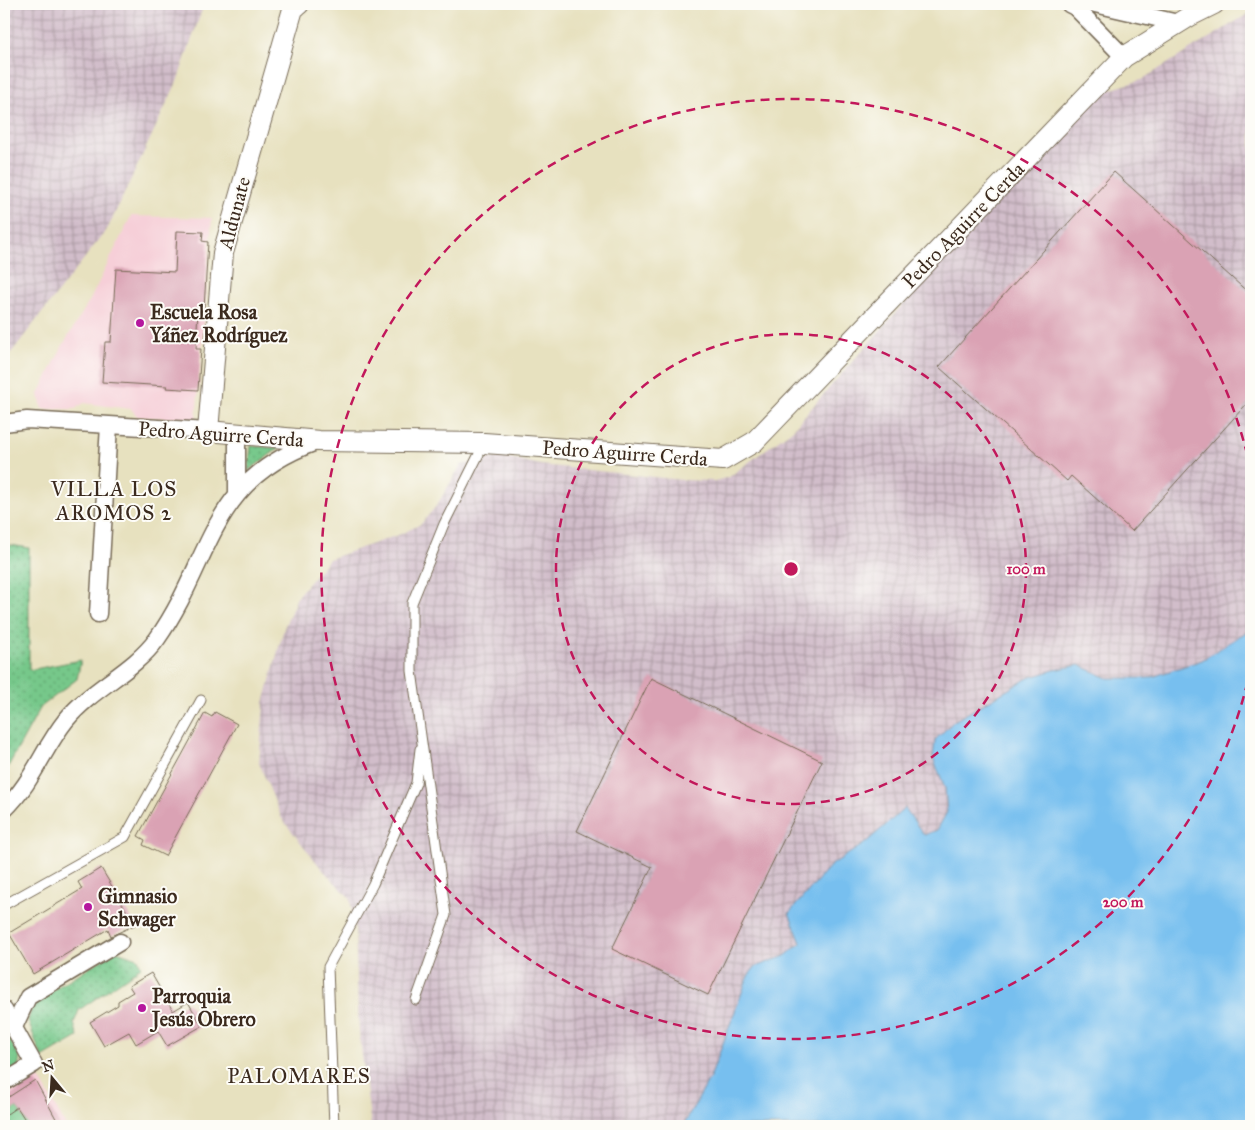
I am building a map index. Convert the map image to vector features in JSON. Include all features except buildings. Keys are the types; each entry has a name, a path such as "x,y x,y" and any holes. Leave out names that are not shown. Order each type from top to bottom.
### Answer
{"street":[{"path":"1095,4 1178,23"},
{"name":"Pedro Aguirre Cerda","path":"4,423 27,420 208,431 319,441 484,443 723,460 754,442 1124,57 1178,23 1214,4"},
{"name":"Aldunate","path":"208,431 222,252 295,5"},
{"path":"1073,5 1124,57"},
{"path":"98,614 109,426"},
{"path":"238,434 238,492"},
{"path":"4,810 26,786 66,720 91,696 138,659 155,642 186,586 204,547 238,492 274,462 300,448 319,441"},
{"path":"14,1027 28,997 120,942"},
{"path":"4,1010 34,1064 4,1082"}],"lane":[{"path":"416,1000 446,915 412,671 412,603 444,524 484,443"},
{"path":"4,905 125,837 201,700"},
{"path":"334,1126 328,967 373,884 416,783 422,738"}],"shaded area":[{"path":"4,4 204,4 177,82 108,228 4,362"},
{"path":"1251,12 1251,629 1202,660 1149,678 1108,678 1079,665 1028,678 954,721 935,740 933,758 945,788 947,812 937,830 924,835 905,808 864,844 831,865 789,913 801,942 785,956 755,967 748,976 710,1078 683,1126 371,1126 359,1032 355,930 350,898 321,868 282,819 259,763 264,703 284,628 298,595 329,559 401,534 421,524 437,505 461,465 501,456 541,465 682,480 715,481 729,477 792,430 1086,97 1141,80"},
{"name":"Escuela Rosa Yáñez Rodríguez","path":"131,216 212,218 196,419 138,417 131,409 84,403 75,409 42,409 39,394 63,345 90,300"},
{"path":"37,1074 66,1126 4,1126 4,1096"}],"green space":[{"path":"251,446 279,448 248,471"},
{"path":"4,544 29,548 29,670 81,660 77,679 41,707 4,774"},
{"path":"116,951 138,958 141,967 79,1010 74,1023 78,1037 42,1058 28,1021 33,1002"},
{"path":"4,1030 20,1057 18,1069 4,1077"},
{"path":"17,1107 29,1126 4,1126 4,1116"}],"water":[{"path":"1251,629 1251,1126 683,1126 710,1078 748,976 755,967 785,956 801,943 789,913 831,865 864,844 905,808 924,835 937,830 947,812 945,788 933,758 935,740 954,721 1028,678 1079,665 1108,678 1149,678 1202,660"}],"place":[{"name":"Escuela Rosa Yáñez Rodríguez","path":"140,323"},
{"name":"Gimnasio Schwager","path":"88,907"},
{"name":"Parroquia Jesús Obrero","path":"142,1008"}],"district":[{"name":"VILLA LOS AROMOS 2","path":"114,501"},
{"name":"PALOMARES","path":"299,1076"}]}
